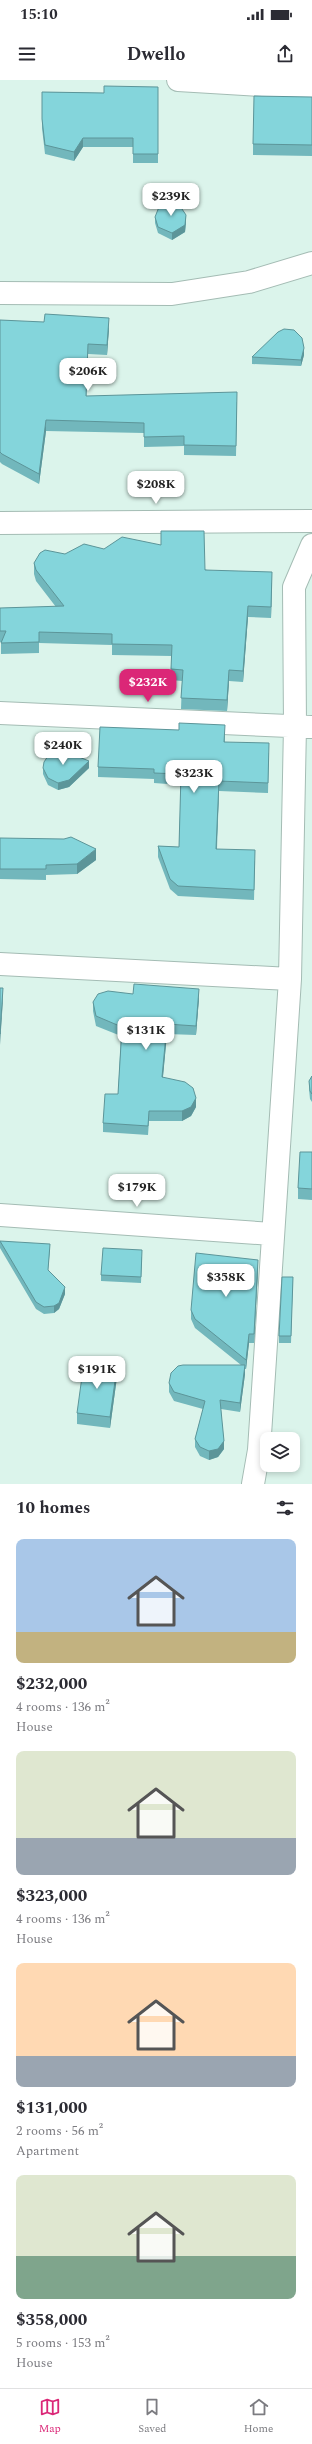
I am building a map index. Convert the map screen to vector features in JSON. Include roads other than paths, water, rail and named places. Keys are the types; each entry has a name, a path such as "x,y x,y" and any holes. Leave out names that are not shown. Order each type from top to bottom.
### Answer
{"street":[{"path":"178,80 312,88"},
{"path":"0,293 172,294 249,282 312,263"},
{"path":"0,523 312,521"},
{"path":"253,1484 258,1450 290,979 303,727 294,587 312,544"},
{"path":"0,713 303,727"},
{"path":"0,964 290,979"},
{"path":"0,1214 272,1234"}]}
